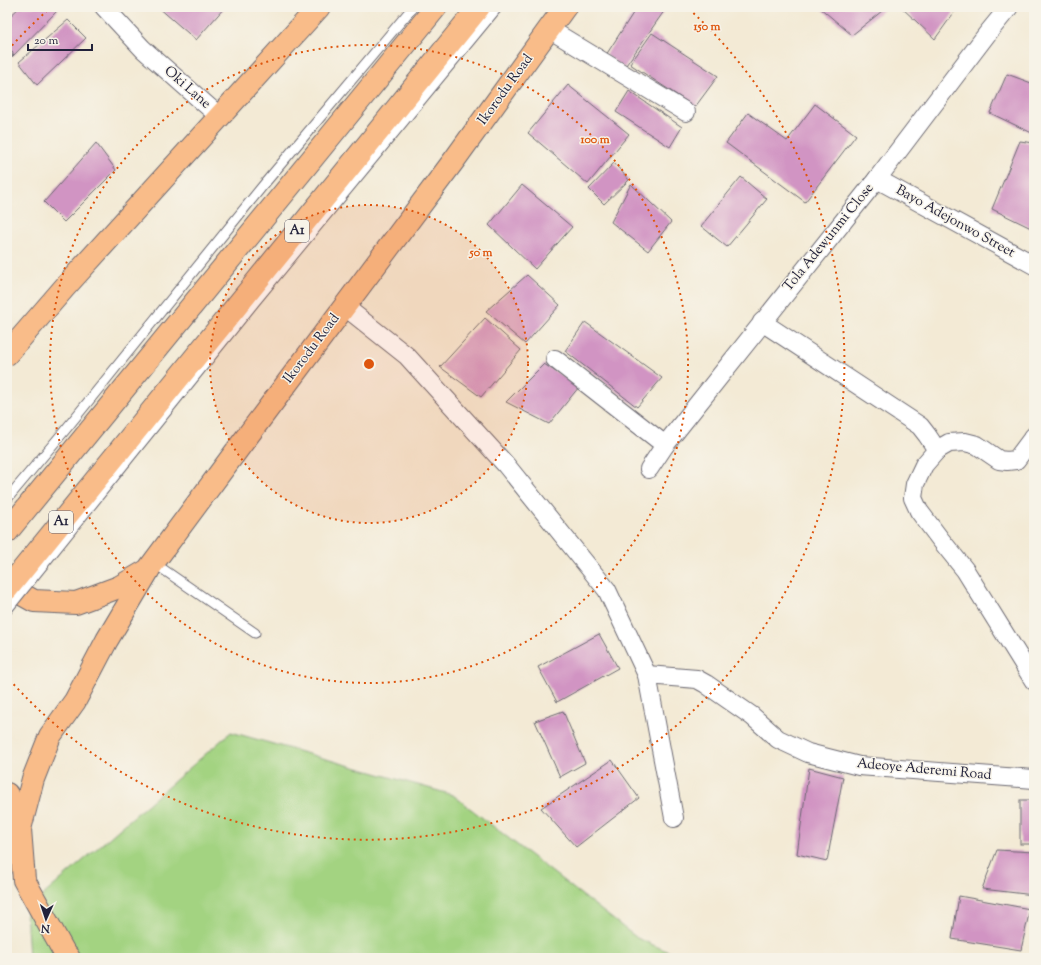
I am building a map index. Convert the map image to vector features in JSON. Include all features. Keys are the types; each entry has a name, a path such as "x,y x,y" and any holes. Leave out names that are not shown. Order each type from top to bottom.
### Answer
{"main road":[{"path":"7,354 65,287 319,7"},
{"name":"A1","path":"7,532 73,436 436,7"},
{"name":"Ikorodu Road","path":"479,7 121,458 7,588 34,601 76,603 119,587 151,567 221,471 455,159 565,7"},
{"path":"20,829 33,779 50,736 75,701 107,640 151,567"},
{"path":"7,794 20,829 24,880 64,952 69,958"}],"street":[{"name":"Oki Lane","path":"104,7 143,49 220,117"},
{"name":"Tola Adewunmi Close","path":"649,469 665,445 877,179 1009,7"},
{"path":"550,29 686,112"},
{"name":"Bayo Adejonwo Street","path":"877,179 1034,265"},
{"path":"344,306 407,356 506,465 607,590 647,674 674,818"},
{"path":"762,322 920,426 936,450"},
{"path":"555,359 665,445"},
{"path":"1034,436 1016,460 1007,461 999,460 977,445 965,442 949,443 936,450 924,465 915,484 913,498 918,511 965,570 1034,681"},
{"name":"Adeoye Aderemi Road","path":"647,674 697,679 752,716 778,739 808,753 858,766 1034,779"}],"lane":[{"path":"7,499 73,436 265,183 413,7"},
{"path":"7,610 121,458 269,284 498,7"},
{"path":"151,567 255,633"}],"green space":[{"path":"231,732 453,795 637,938 683,958 29,958 26,910"}],"building":[{"path":"20,7 55,7 58,10 12,57 13,53 7,48 7,19"},
{"path":"158,7 225,7 196,40"},
{"path":"637,7 667,7 624,68 606,55"},
{"path":"819,7 887,7 852,35"},
{"path":"901,7 958,7 935,39"},
{"path":"68,20 86,38 37,85 19,62"},
{"path":"652,33 718,76 695,107 630,64"},
{"path":"1007,74 1034,84 1034,134 990,113"},
{"path":"568,85 629,134 588,184 528,133"},
{"path":"629,91 682,127 670,147 616,112"},
{"path":"815,104 856,135 805,202 726,143 748,113 787,141"},
{"path":"1020,141 1034,143 1034,220 1031,228 992,209"},
{"path":"96,143 116,170 64,222 44,202"},
{"path":"614,163 629,180 604,204 589,189"},
{"path":"741,177 767,199 727,247 701,226"},
{"path":"631,184 671,222 648,251 611,222"},
{"path":"522,185 572,227 535,269 489,225"},
{"path":"527,275 560,305 525,344 486,311"},
{"path":"485,318 521,350 481,397 440,367"},
{"path":"585,322 662,378 637,407 565,351"},
{"path":"544,364 579,387 549,424 506,402"},
{"path":"599,634 618,668 557,702 538,667"},
{"path":"563,711 585,763 560,777 535,721"},
{"path":"612,760 639,798 576,847 541,808"},
{"path":"809,768 843,777 827,861 797,854"},
{"path":"1020,800 1034,800 1034,844 1020,844"},
{"path":"997,850 1034,852 1034,895 982,889"},
{"path":"959,896 1030,909 1021,950 952,939"}]}
